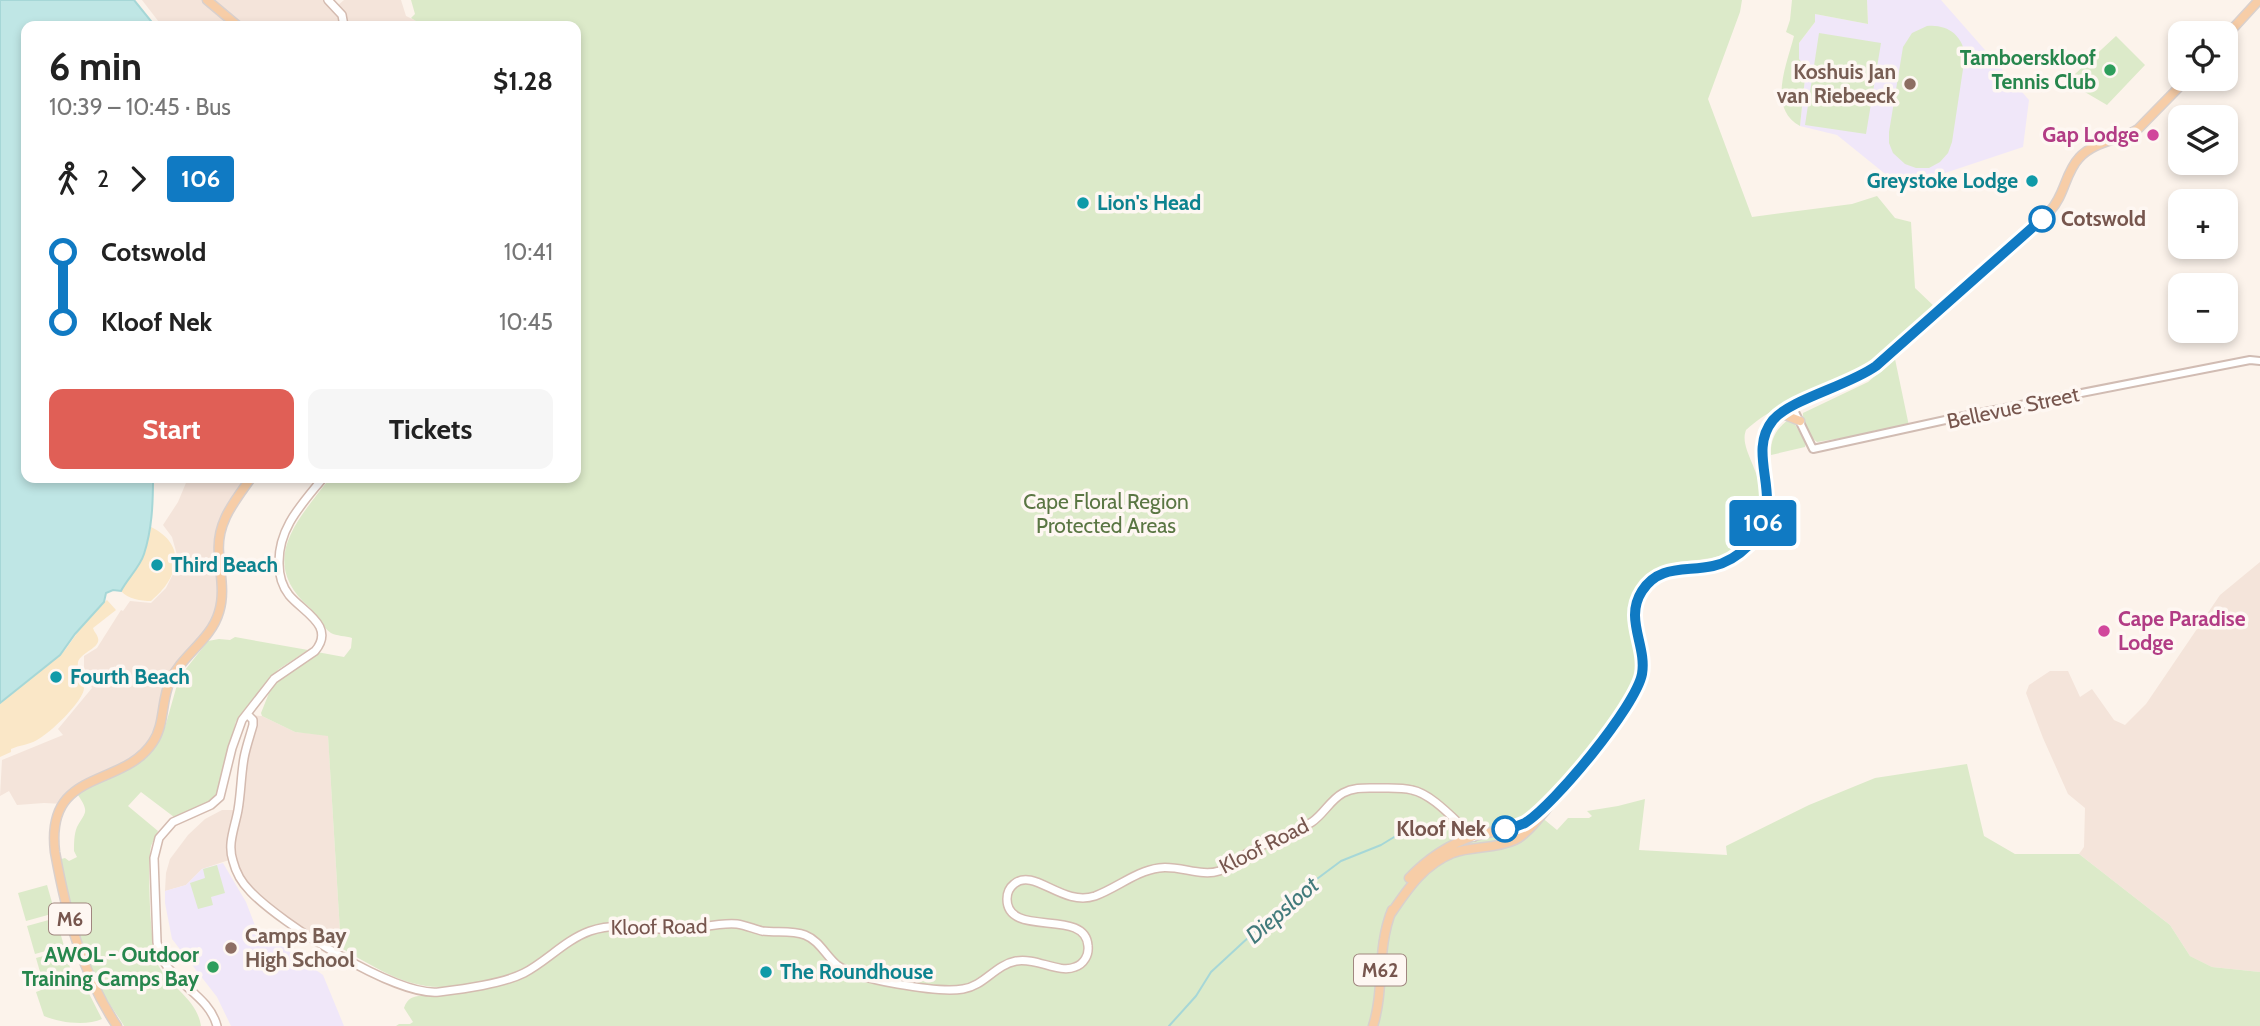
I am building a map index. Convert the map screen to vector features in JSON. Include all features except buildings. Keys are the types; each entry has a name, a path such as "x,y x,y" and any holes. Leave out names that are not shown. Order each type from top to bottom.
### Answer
{"main road":[{"path":"207,0 232,21"},
{"path":"328,0 342,15 343,21"},
{"path":"2238,23 2259,0"},
{"path":"1780,413 1845,385 1876,366 2050,211 2061,197 2071,169 2080,156 2138,128 2175,91"},
{"path":"1780,413 1800,421"},
{"name":"M62","path":"1373,1026 1379,988 1381,944 1401,889 1418,868 1435,855 1474,837 1525,823 1553,798 1598,746 1638,687 1642,660 1634,614 1639,596 1646,585 1656,576 1670,570 1706,567 1727,561 1758,535 1768,504 1763,445 1769,426 1780,413"},
{"name":"M6","path":"117,1026 96,991 74,934 55,852 57,820 66,801 77,789 138,758 153,742 162,720 171,680 219,615 222,585 218,552 221,527 230,506 247,483"},
{"path":"217,1026 212,1013 171,974 159,954 155,853 159,838 169,826 213,804 220,797 242,720 274,679 315,651 321,640 319,624 285,589 279,563 281,543 288,523 319,483"},
{"name":"Kloof Road","path":"248,715 253,720 253,727 243,762 239,807 230,848 241,880 256,897 296,929 377,974 428,992 516,976 575,938 600,928 625,925 680,930 729,924 804,935 818,943 838,965 863,975 926,990 965,989 1012,961 1029,960 1067,969 1078,966 1085,959 1087,940 1079,930 1021,918 1011,912 1007,894 1014,884 1023,879 1033,880 1062,895 1080,898 1096,895 1158,868 1217,872 1248,852 1311,823 1339,795 1358,788 1407,789 1419,792 1474,837"},
{"name":"M62","path":"1390,915 1410,884 1429,866 1453,853 1513,841 1524,834 1553,798"},
{"path":"1504,830 1511,833 1513,841"},
{"path":"1492,832 1490,839 1493,844"},
{"path":"1474,837 1493,844"}],"street":[{"name":"Bellevue Street","path":"1793,406 1812,449 2250,360 2260,361"}],"shaded area":[{"path":"142,0 328,0 336,7 344,0 401,0 406,16 416,21 158,21"},
{"name":"Koshuis Jan van Riebeeck","path":"1867,0 1941,0 2029,100 2023,147 1894,190 1889,177 1837,135 1800,126 1806,68 1799,59 1799,43 1815,22 1815,14 1868,24"},
{"path":"186,483 248,483 221,527 219,615 176,672 157,733 138,758 92,780 64,804 17,805 9,791 0,796 2,760 63,735 58,729 92,688 84,667 84,656 97,648 121,610 123,611 130,601 151,603 166,588 179,562 172,537 163,525 178,502"},
{"path":"2260,562 2260,972 2212,967 2190,956 2170,925 2079,854 2084,847 2085,808 2068,794 2026,693 2029,685 2050,671 2068,671 2080,697 2092,689 2114,720 2125,725 2146,704 2220,595"},
{"path":"248,715 262,716 295,732 328,735 341,948 338,953 256,897 232,859 202,869 186,885 165,891 170,859 188,835 205,819 222,810 238,810 252,730"},
{"name":"Camps Bay High School","path":"223,863 246,902 256,928 323,975 344,1026 231,1026 217,997 172,939 165,903 165,891 186,885 202,869"}],"green space":[{"name":"Cape Floral Region Protected Areas","path":"411,0 1742,0 1708,99 1752,217 1852,204 1877,196 1895,218 1911,222 1915,288 1937,309 1871,364 1846,378 1787,403 1746,430 1746,448 1761,493 1756,522 1745,540 1731,551 1716,557 1668,565 1653,571 1640,583 1629,608 1636,655 1632,686 1622,704 1597,736 1534,811 1557,830 1568,818 1592,816 1587,811 1645,799 1639,850 1727,855 1726,846 1809,805 1875,778 1967,764 1984,836 2015,854 2079,854 2170,925 2190,956 2212,967 2260,972 2260,1026 396,1026 413,1022 404,1008 409,1000 416,996 434,997 439,987 401,979 341,948 328,736 295,732 262,716 261,713 277,682 317,652 344,657 351,648 352,638 328,631 294,591 286,574 284,558 288,542 295,526 326,483 581,483 581,21 416,21 411,18 415,14"},
{"path":"1792,0 1867,0 1868,24 1815,14 1815,22 1799,43 1799,59 1806,68 1800,126 1790,118 1782,97 1784,72 1794,36 1786,32"},
{"path":"1927,26 1941,27 1953,32 1961,42 1965,56 1948,153 1940,162 1929,168 1916,168 1905,164 1893,153 1889,132 1903,47 1912,33"},
{"path":"1819,33 1881,43 1866,134 1805,125"},
{"name":"Tamboerskloof Tennis Club","path":"2116,36 2145,65 2107,105 2078,88 2075,74"},
{"path":"1895,359 1909,426 1817,442 1814,440 1805,425 1803,413 1868,382"},
{"path":"1788,420 1793,421 1806,443 1805,447 1771,455 1775,435"},
{"path":"235,637 308,650 279,669 236,721 217,795 207,803 174,817 141,792 128,806 158,831 151,846 149,870 155,956 163,973 194,1008 201,1026 124,1026 103,994 87,958 71,909 64,875 61,859 69,861 77,857 74,851 75,836 85,809 78,795 88,786 132,766 148,753 165,727 177,685 185,670 208,641 230,640"},
{"path":"217,865 225,893 211,897 213,905 198,909 190,883 205,878 203,869"},
{"path":"47,885 55,913 26,921 18,893"},
{"path":"56,918 64,946 35,954 27,926"},
{"path":"65,950 73,978 80,976 102,1019 73,1023 44,1016 36,992 67,980 44,986 36,958"}],"sand":[{"name":"Third Beach","path":"151,527 171,543 175,562 173,572 161,592 151,601 143,601 121,591 143,557"},
{"name":"Fourth Beach","path":"107,600 116,610 93,628 98,637 97,645 78,662 84,688 78,701 65,717 42,737 11,749 11,752 0,757 0,703 65,650 91,614"}],"water":[{"path":"0,0 134,0 151,21 21,21 21,483 153,483 147,545 140,564 121,591 106,593 104,602 60,655 0,703"}],"waterway":[{"name":"Diepsloot","path":"1169,1026 1196,996 1211,972 1290,899 1341,861 1381,845 1404,831 1407,834 1420,832"}],"bus line":[{"name":"106","path":"1505,829 1525,823 1553,798 1598,746 1630,701 1641,678 1642,665 1634,621 1635,606 1646,585 1656,576 1670,570 1706,567 1727,561 1758,535 1768,504 1763,445 1766,431 1776,417 1786,410 1845,385 1876,366 2042,219"}],"place":[{"name":"Tamboerskloof Tennis Club","path":"2110,70"},
{"name":"Koshuis Jan van Riebeeck","path":"1910,84"},
{"name":"Gap Lodge","path":"2153,135"},
{"name":"Greystoke Lodge","path":"2032,181"},
{"name":"Lion's Head","path":"1083,203"},
{"name":"Cotswold","path":"2042,219"},
{"name":"Third Beach","path":"157,565"},
{"name":"Cape Paradise Lodge","path":"2104,631"},
{"name":"Fourth Beach","path":"56,677"},
{"name":"Kloof Nek","path":"1505,829"},
{"name":"Camps Bay High School","path":"231,948"},
{"name":"AWOL - Outdoor Training Camps Bay","path":"213,967"},
{"name":"The Roundhouse","path":"766,972"}]}
